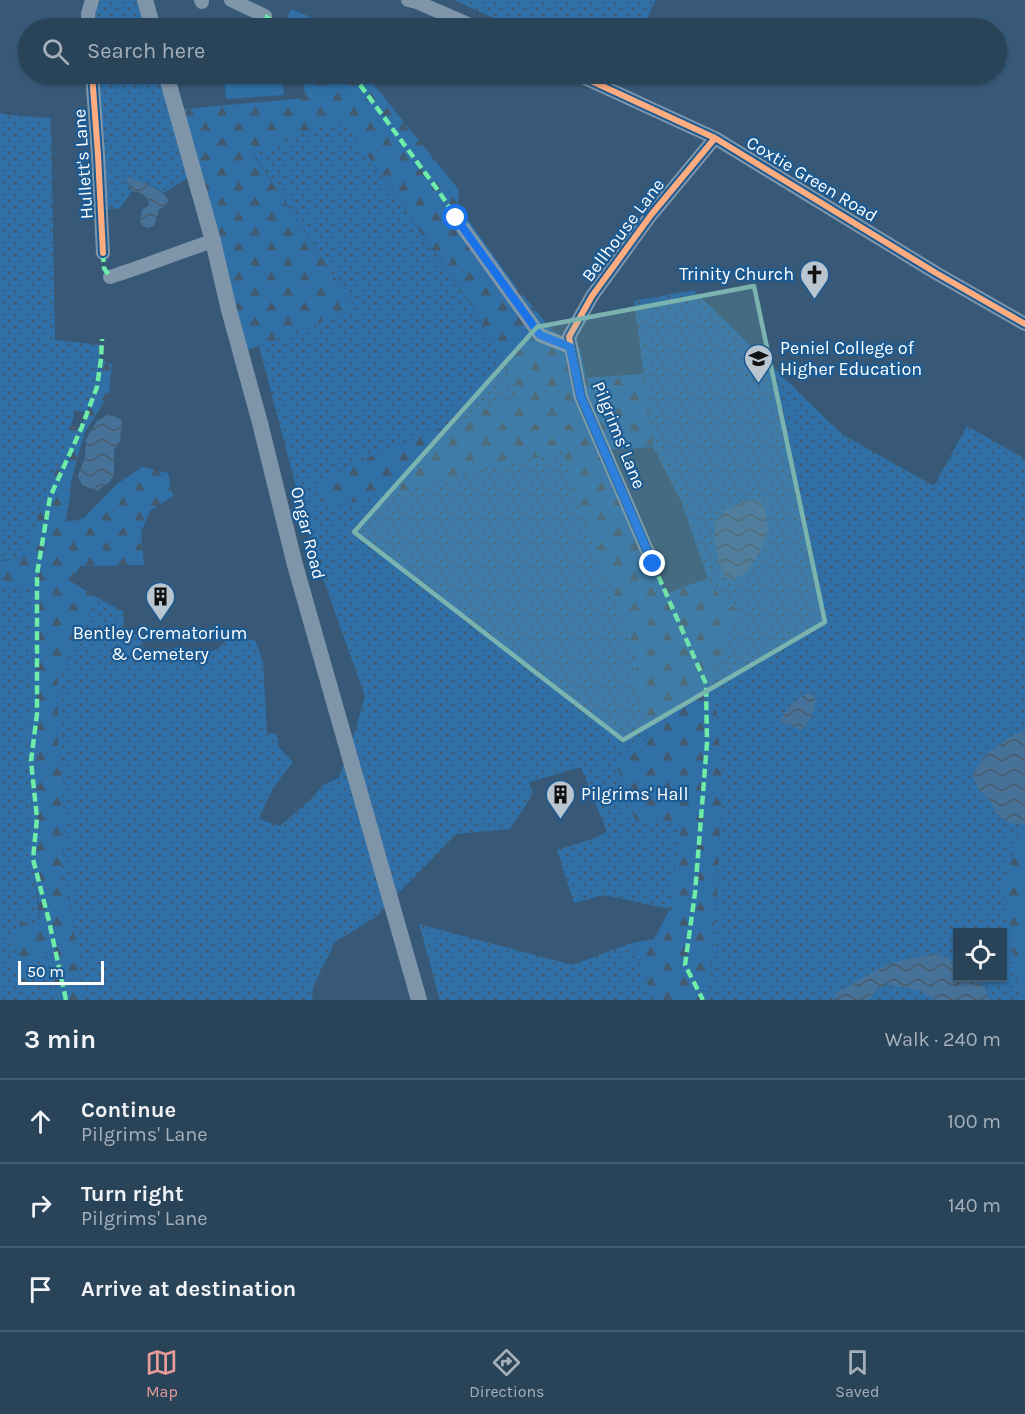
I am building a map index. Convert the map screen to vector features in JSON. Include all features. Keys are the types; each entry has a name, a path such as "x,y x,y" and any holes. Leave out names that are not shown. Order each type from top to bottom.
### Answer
{"main road":[{"path":"145,0 150,18"},
{"name":"Ongar Road","path":"169,84 213,241 295,565 419,1000"}],"street":[{"path":"88,18 92,0"},
{"path":"231,0 265,16"},
{"path":"408,0 452,18"},
{"name":"Hullett's Lane","path":"93,84 103,253"},
{"name":"Coxtie Green Road","path":"598,84 715,138 936,273 1025,324"},
{"name":"Bellhouse Lane","path":"570,347 569,337 592,296 651,215 715,138"},
{"path":"456,218 540,335 570,347"},
{"path":"110,277 213,241"},
{"name":"Pilgrims' Lane","path":"570,347 581,397 653,564"}],"highlighted area":[{"path":"754,286 825,622 623,740 354,532 537,327"}],"green space":[{"path":"92,0 145,0 150,18 90,18"},
{"path":"454,0 656,0 647,18 494,18"},
{"path":"291,9 313,18 287,18"},
{"path":"93,84 169,84 195,173 164,193 146,184 126,180 132,191 120,208 101,210"},
{"path":"225,84 283,84 284,95 226,99"},
{"path":"304,84 373,84 459,190 456,217 469,221 514,284 552,330 580,348 586,378 643,374 653,447 603,450 666,594 708,578 714,590 739,612 713,672 722,781 716,908 707,1000 654,1000 632,943 654,939 670,909 681,825 653,821 636,822 614,757 627,753 648,739 633,681 638,665 562,451 329,508 314,490 346,467 519,396 476,311 342,119 253,153 355,309 240,352 177,112 185,109 305,98"},
{"path":"0,113 51,118 55,340 101,345 97,387 87,412 75,411 62,460 45,492 30,542 21,558 0,560"},
{"path":"342,119 476,312 519,396 346,467 314,490 329,508 562,451 638,665 633,681 648,739 627,753 614,757 636,822 653,821 681,825 670,909 604,895 574,903 557,850 607,832 581,767 529,782 533,794 510,829 456,834 376,917 335,942 313,987 312,1000 83,1000 70,902 61,883 64,845 63,769 58,745 57,681 96,597 124,612 123,632 129,635 142,634 143,655 165,656 176,647 184,650 185,653 202,653 213,651 226,641 255,640 263,662 267,733 277,734 279,747 293,762 273,789 259,819 280,826 311,799 324,784 339,778 356,728 365,696 312,548 259,346 355,309 253,152"},
{"path":"693,290 843,435 934,486 967,426 1025,459 1025,1000 707,1000 716,908 722,781 713,672 738,612 714,590 681,501 653,447 634,301"},
{"path":"101,359 112,365 109,394 85,432 71,482 65,522 84,518 117,484 142,467 168,473 173,496 150,511 141,532 144,565 80,566 70,581 96,597 57,681 58,745 63,769 64,845 61,883 70,902 83,1000 58,1000 47,956 35,956 27,992 15,973 15,933 18,923 39,922 27,754 27,724 33,698 26,679 33,664 29,622 31,596 27,584 0,589 0,561 21,558 30,542 45,492 62,460 70,424 81,429 97,387"},
{"path":"27,584 31,596 29,622 33,664 26,679 33,698 27,727 39,922 15,973 27,991 35,956 47,956 58,1000 0,1000 0,589"},
{"path":"1025,825 1025,1000 1020,1000 1004,889 1018,833"},
{"path":"419,924 572,965 632,943 654,1000 440,1000"}],"water":[{"path":"129,177 158,190 168,200 167,205 159,209 154,226 148,228 142,225 140,221 142,210 149,205 144,195 132,191 126,179"},
{"path":"108,415 122,421 120,441 114,450 114,474 110,482 97,491 82,485 78,476 85,457 86,439 97,421"},
{"path":"746,500 760,502 766,511 768,530 761,549 748,570 736,579 725,577 716,550 715,521 729,508"},
{"path":"808,693 814,695 816,701 811,717 804,727 801,730 781,722 791,704"},
{"path":"1025,730 1025,824 1008,823 997,814 991,802 978,789 973,775 984,756 1008,738"},
{"path":"937,953 953,961 953,982 980,982 990,1000 936,1000 919,990 889,985 877,988 869,1000 832,1000 836,993 888,964"}],"marked path":[{"path":"359,84 456,218"},
{"path":"103,253 104,268 110,277"},
{"path":"66,1000 33,859 37,818 31,761 37,714 37,574 50,497 97,387 102,339"},
{"path":"653,564 706,684 707,743 695,893 685,965 703,1000"}],"cycle path":[{"path":"93,84 103,253"},
{"path":"598,84 715,138 936,273 1025,324"},
{"path":"653,564 581,397 569,337 592,296 651,215 715,138"}],"place":[{"name":"Trinity Church","path":"815,300"},
{"name":"Peniel College of Higher Education","path":"759,384"},
{"name":"Bentley Crematorium & Cemetery","path":"160,622"},
{"name":"Pilgrims' Hall","path":"560,820"}],"route":[{"path":"456,218 540,335 570,347 581,397 653,564"}]}
